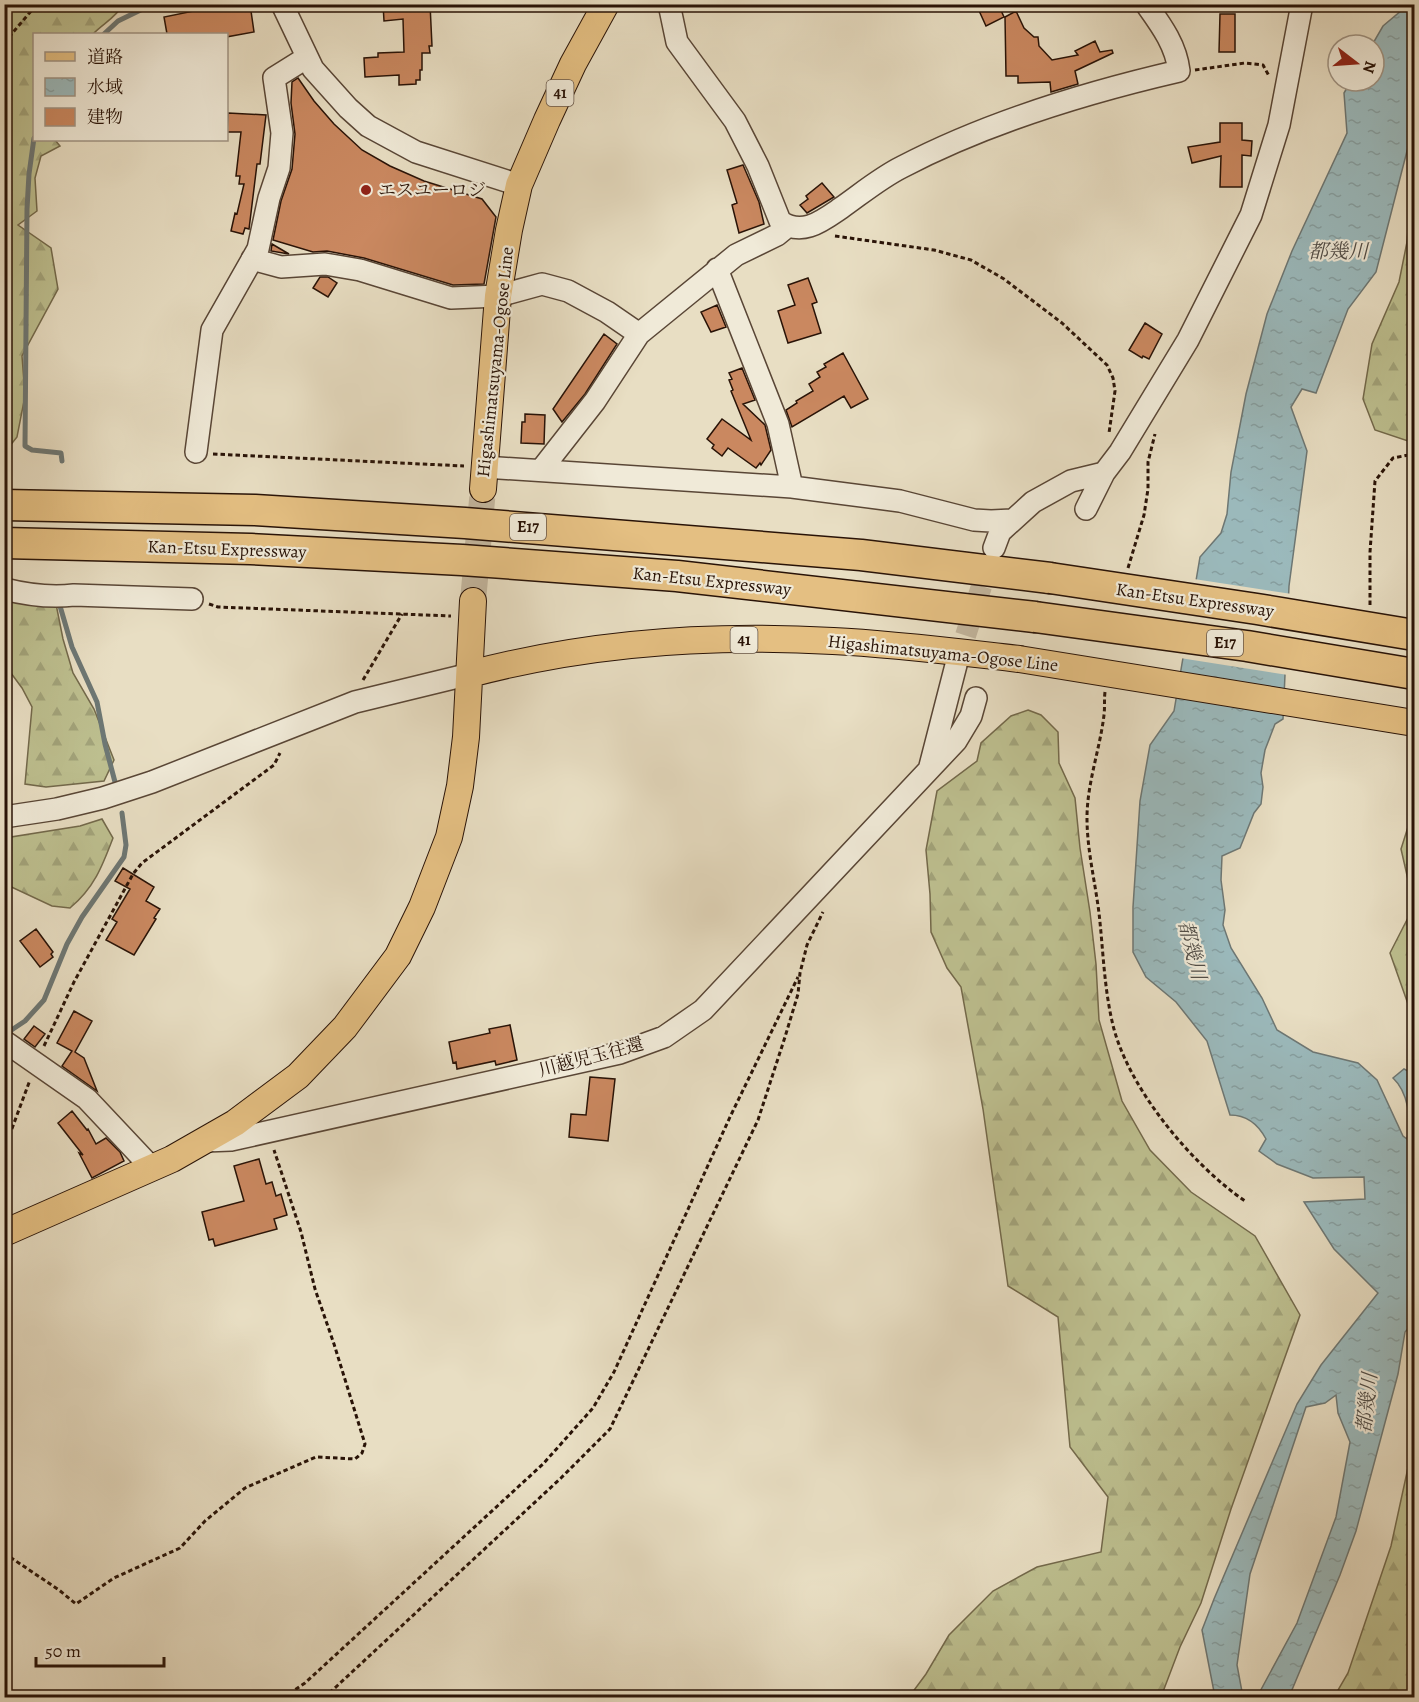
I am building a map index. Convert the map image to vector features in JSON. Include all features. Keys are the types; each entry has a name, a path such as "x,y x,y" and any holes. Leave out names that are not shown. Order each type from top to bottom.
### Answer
{"highway":[{"name":"Kan-Etsu Expressway","path":"4,505 255,510 465,523 861,555 1050,578 1414,635"},
{"name":"Kan-Etsu Expressway","path":"4,543 251,549 462,560 677,576 1035,617 1247,645 1414,674"}],"main road":[{"name":"Higashimatsuyama-Ogose Line","path":"483,478 498,296 508,230 519,185 556,101 606,4"},
{"path":"4,1233 172,1159 235,1123 298,1076 345,1027 398,956 422,907 449,837 460,786 466,737 473,609"},
{"name":"Higashimatsuyama-Ogose Line","path":"470,674 546,656 603,647 724,639 842,641 900,645 1019,659 1414,723"}],"street":[{"path":"282,4 313,69 348,108 368,126 416,152 519,185"},
{"path":"669,4 677,42 735,121 758,166 780,221 796,228"},
{"path":"541,470 595,401 639,334 736,255 777,235 828,217 900,167 976,132 1142,80 1179,71 1173,48 1162,26 1146,4"},
{"path":"1086,509 1104,473 1120,452 1188,340 1251,215 1279,125 1302,4"},
{"path":"196,452 212,330 258,249 269,198 279,168 282,134 274,78 306,58"},
{"path":"252,259 281,267 325,264 360,270 451,298 498,296 542,284 568,291 607,312 639,334"},
{"path":"717,269 778,424 792,488"},
{"path":"483,478 541,470 792,488 900,501 974,520 1012,520"},
{"path":"994,548 1000,532 1033,502 1071,482 1104,473"},
{"path":"4,589 31,596 47,597 74,595 192,599"},
{"path":"929,769 956,665"},
{"path":"4,817 104,798 152,782 361,700 470,674"},
{"name":"川越児玉往還","path":"205,1141 231,1140 621,1053 664,1037 703,1010 956,741 971,716 976,698"},
{"path":"4,1041 87,1099 151,1167"}],"path":[{"path":"4,43 37,4"},
{"path":"1179,71 1245,63 1263,65 1273,85"},
{"path":"796,228 934,250 971,260 1004,279 1062,323 1107,365 1113,378 1115,391 1108,438"},
{"path":"1127,570 1144,515 1148,489 1148,462 1158,415 1156,393"},
{"path":"196,452 483,478"},
{"path":"1370,606 1370,552 1376,481 1393,459 1414,454"},
{"path":"192,599 218,607 402,614 473,609"},
{"path":"361,700 359,686 402,614"},
{"path":"1106,686 1104,715 1087,816 1090,861 1098,900 1112,1022 1122,1052 1141,1091 1221,1184 1245,1201"},
{"path":"4,1150 36,1065 74,982 137,868 274,765 281,750 282,730"},
{"path":"324,1698 561,1478 610,1429 758,1120 795,1004 807,945 826,905"},
{"path":"283,1698 305,1683 543,1464 594,1408 614,1372 730,1117 800,973"},
{"path":"4,1553 76,1604 114,1578 180,1548 205,1521 244,1488 316,1457 355,1459 362,1453 365,1444 315,1289 301,1232 268,1131"}],"green space":[{"path":"5,4 123,5 94,33 33,33 33,141 56,141 60,146 41,156 35,178 37,211 18,225 51,248 58,289 22,356 25,396 17,437 5,452"},
{"path":"1414,182 1414,443 1375,430 1363,399 1372,344 1399,282 1407,242"},
{"path":"5,595 56,604 73,673 94,709 114,760 104,781 46,787 25,784 32,707 22,688 5,665"},
{"path":"1028,710 1041,715 1058,732 1059,763 1075,798 1096,964 1099,1020 1122,1101 1150,1150 1191,1192 1255,1236 1300,1315 1231,1509 1201,1603 1180,1647 1161,1697 909,1697 926,1674 949,1635 993,1591 1037,1567 1101,1552 1108,1497 1070,1447 1058,1317 1008,1286 983,1109 961,987 947,968 931,932 926,850 937,791 977,761 981,743 1011,716"},
{"path":"1414,808 1414,906 1401,849"},
{"path":"102,819 113,838 96,876 85,893 70,908 52,906 5,884 5,838 80,826"},
{"path":"1414,906 1414,1021 1390,953"},
{"path":"1414,1440 1414,1697 1334,1697 1348,1673 1391,1546"}],"water":[{"name":"都幾川","path":"1408,5 1414,5 1414,132 1376,272 1348,309 1316,393 1302,389 1291,407 1307,451 1289,586 1283,719 1275,724 1265,750 1261,773 1263,787 1261,804 1254,813 1240,848 1222,856 1221,880 1225,910 1223,925 1231,948 1262,998 1277,1030 1313,1052 1358,1063 1377,1080 1403,1136 1407,1139 1408,1107 1402,1091 1393,1078 1404,1069 1414,1074 1414,1322 1405,1332 1398,1374 1356,1531 1289,1697 1257,1697 1297,1623 1336,1517 1350,1442 1338,1413 1336,1395 1325,1403 1306,1407 1250,1574 1237,1665 1243,1697 1215,1697 1202,1630 1214,1599 1297,1404 1321,1365 1378,1293 1334,1249 1304,1202 1365,1199 1364,1177 1313,1178 1277,1164 1259,1151 1266,1139 1251,1121 1230,1115 1207,1041 1176,1002 1146,977 1133,952 1133,907 1140,801 1150,745 1174,711 1200,557 1221,533 1227,514 1231,472 1246,394 1267,314 1292,251 1347,133 1344,93 1386,93 1386,33 1379,33 1383,26"}],"pier":[{"path":"1194,579 1292,594 1288,675 1180,658"}],"building":[{"path":"250,4 254,32 228,37 228,33 167,33 164,17 218,6 219,9"},
{"path":"383,4 430,4 432,46 429,46 430,53 422,53 422,70 420,70 420,80 416,80 416,84 399,85 399,75 365,77 364,58 378,57 378,53 404,52 403,19 384,21"},
{"path":"976,4 998,4 1004,17 986,26"},
{"path":"1016,11 1024,28 1034,37 1038,37 1039,46 1052,60 1078,55 1075,51 1095,41 1100,52 1112,50 1113,53 1075,71 1078,84 1051,92 1050,82 1018,83 1018,76 1006,76 1005,17"},
{"path":"1220,14 1235,14 1235,52 1219,52"},
{"name":"エスユーロジ","path":"298,78 334,124 362,150 424,181 482,199 496,217 484,284 453,285 364,258 327,251 313,252 273,240 281,201 292,169 295,134 291,103 292,82"},
{"path":"228,113 266,115 249,229 245,228 243,234 231,231 244,184 239,184 240,176 236,176 241,132 228,132"},
{"path":"1220,123 1242,123 1242,140 1252,141 1251,156 1242,155 1242,187 1220,187 1221,156 1192,163 1188,147 1220,142"},
{"path":"743,165 759,202 764,224 739,233 732,205 737,203 727,170"},
{"path":"822,183 834,197 807,213 800,205 808,199 806,196"},
{"path":"272,244 289,254 271,251"},
{"path":"320,277 328,277 337,283 328,297 313,288"},
{"path":"808,278 817,302 812,304 821,333 788,343 778,311 795,305 788,285"},
{"path":"717,305 726,327 711,332 701,312"},
{"path":"1145,323 1162,334 1149,359 1143,356 1142,358 1129,350"},
{"path":"604,334 617,344 585,394 562,422 553,409"},
{"path":"843,353 868,399 851,408 844,396 792,427 786,410 813,391 809,384 820,377 817,372 826,367 824,364"},
{"path":"742,368 755,400 743,404 765,425 771,450 761,465 760,463 756,468 728,448 722,456 712,448 714,445 707,439 722,419 751,440 731,391 733,390 729,380 732,379 729,373"},
{"path":"525,414 545,415 544,444 521,443 522,422 525,422"},
{"path":"123,868 154,887 146,901 160,909 134,955 106,940 117,922 112,919 130,889 115,881"},
{"path":"36,929 53,952 51,954 53,957 40,967 20,941"},
{"path":"74,1011 92,1021 75,1052 84,1058 97,1091 62,1066 72,1051 57,1043"},
{"path":"510,1025 517,1060 496,1065 495,1061 457,1069 456,1062 453,1063 449,1042 490,1033 489,1029"},
{"path":"34,1026 45,1034 35,1047 24,1039"},
{"path":"590,1077 615,1079 608,1141 569,1137 571,1114 586,1115"},
{"path":"72,1111 88,1129 96,1144 106,1138 120,1152 124,1161 92,1178 79,1153 83,1155 58,1123"},
{"path":"259,1159 266,1184 272,1182 276,1196 281,1194 287,1215 274,1219 277,1229 215,1246 213,1239 209,1240 202,1212 244,1201 234,1166"}],"waterway":[{"path":"105,33 118,21 153,4"},
{"path":"34,141 27,209 25,446 32,450 61,453 62,461"},
{"path":"60,606 72,647 97,702 115,782"},
{"path":"4,1035 25,1021 44,1000 67,944 82,917 124,857 126,845 122,813"}],"tunnel":[{"path":"473,601 483,489"},
{"path":"956,665 991,557"}],"place":[{"name":"エスユーロジ","path":"366,190"}]}
